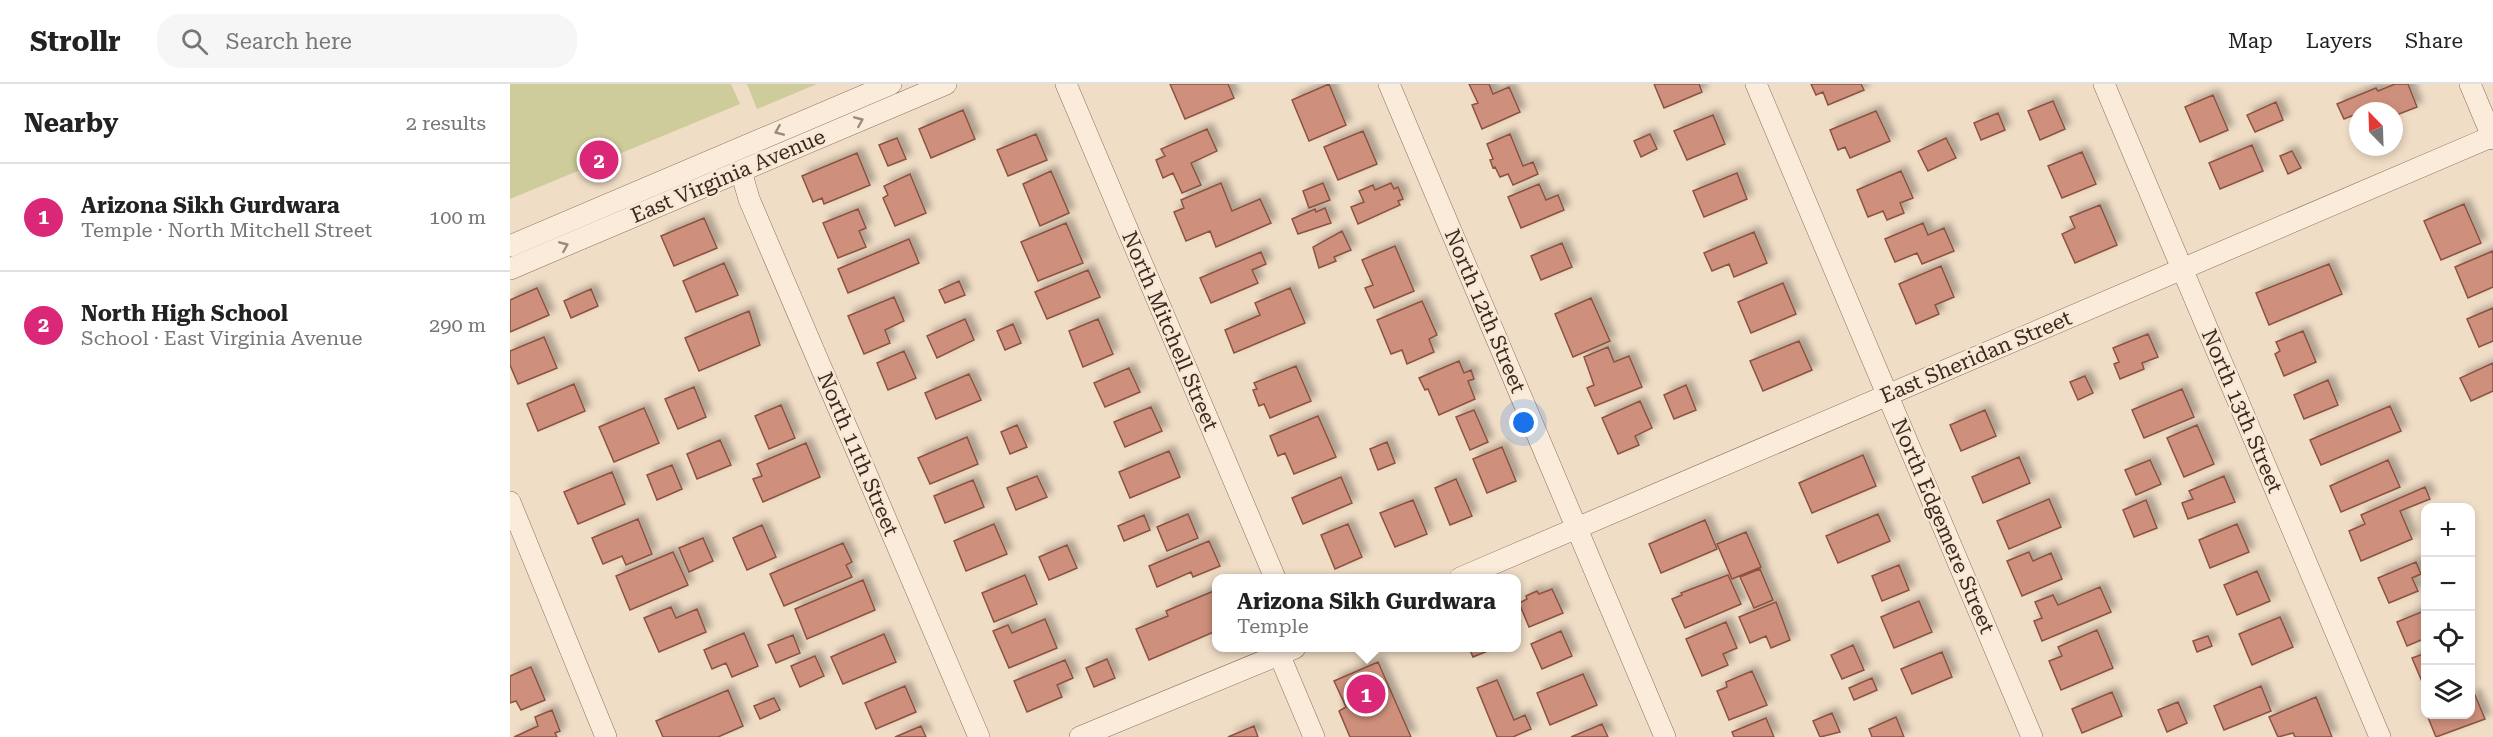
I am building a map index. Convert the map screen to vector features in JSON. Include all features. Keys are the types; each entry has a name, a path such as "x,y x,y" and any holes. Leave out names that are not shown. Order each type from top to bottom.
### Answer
{"street":[{"name":"East Virginia Avenue","path":"510,246 891,84"},
{"name":"East Virginia Avenue","path":"510,269 946,84"},
{"name":"North Mitchell Street","path":"1066,84 1273,574"},
{"name":"North 12th Street","path":"1389,84 1665,737"},
{"name":"North Edgemere Street","path":"1756,84 2032,737"},
{"name":"North 13th Street","path":"2104,84 2380,737"},
{"path":"2470,84 2493,137"},
{"name":"East Sheridan Street","path":"1472,574 2181,268 2493,137"},
{"name":"North 11th Street","path":"741,171 749,199 979,737"},
{"path":"510,502 606,737"},
{"path":"1080,737 1285,652"},
{"path":"1287,652 1314,737"}],"shaded area":[{"path":"510,84 731,84 740,104 510,199"},
{"path":"747,84 817,84 757,109"}],"building":[{"path":"1170,84 1228,84 1234,98 1185,119"},
{"path":"1329,84 1346,125 1309,141 1292,100"},
{"path":"1469,84 1489,84 1493,94 1509,87 1520,112 1482,129 1472,105 1478,103"},
{"path":"1654,84 1699,84 1702,92 1664,108"},
{"path":"1811,84 1861,84 1864,90 1828,105 1823,92 1816,95"},
{"path":"2395,84 2408,84 2417,107 2403,112 2403,102 2349,102 2349,117 2344,119 2337,104 2376,88 2378,91"},
{"path":"2213,95 2228,130 2200,142 2185,107"},
{"path":"2053,101 2065,129 2040,140 2028,111"},
{"path":"2276,102 2283,120 2255,132 2247,115"},
{"path":"963,110 975,139 931,158 919,129"},
{"path":"1876,111 1890,141 1850,158 1845,147 1838,150 1830,130"},
{"path":"1998,113 2005,130 1981,140 1974,123"},
{"path":"1713,115 1725,144 1687,160 1674,131"},
{"path":"1207,129 1217,151 1191,163 1201,185 1182,193 1173,173 1163,178 1156,160 1165,156 1161,149"},
{"path":"1363,131 1377,164 1338,180 1324,147"},
{"path":"1036,134 1047,160 1008,176 997,150"},
{"path":"1510,134 1523,166 1533,162 1538,174 1513,185 1508,174 1500,177 1495,167 1493,168 1490,160 1493,159 1487,144"},
{"path":"1650,134 1657,149 1641,157 1634,141"},
{"path":"897,138 906,159 888,166 879,145"},
{"path":"1946,138 1956,158 1928,171 1918,151"},
{"path":"2252,145 2263,171 2220,189 2209,163"},
{"path":"2292,151 2301,168 2288,174 2280,156"},
{"path":"2082,152 2096,184 2062,198 2048,166"},
{"path":"857,153 870,185 824,204 822,198 813,202 802,176"},
{"path":"1051,171 1069,213 1040,226 1023,184"},
{"path":"1901,171 1913,198 1900,203 1904,213 1887,220 1883,211 1868,217 1857,190"},
{"path":"1737,173 1747,199 1704,217 1693,191"},
{"path":"910,174 926,213 895,226 883,198 888,195 884,186"},
{"path":"1221,183 1232,211 1260,199 1271,223 1216,247 1210,231 1186,241 1174,212 1184,208 1181,200"},
{"path":"1323,183 1330,200 1309,208 1303,191"},
{"path":"1391,183 1394,189 1398,187 1403,199 1398,201 1400,205 1358,224 1351,207 1364,202 1359,191 1373,185 1375,190"},
{"path":"1539,184 1546,200 1558,195 1564,210 1521,228 1508,197"},
{"path":"2464,204 2481,243 2441,260 2424,221"},
{"path":"2100,205 2117,245 2075,263 2062,234 2075,228 2070,217"},
{"path":"1325,208 1331,223 1298,234 1292,219 1315,209 1316,212"},
{"path":"858,209 866,228 859,231 866,247 838,258 823,223"},
{"path":"704,218 717,248 674,266 661,236"},
{"path":"1066,223 1083,263 1038,281 1021,242"},
{"path":"1923,223 1928,235 1944,228 1954,251 1922,264 1917,253 1895,262 1885,239"},
{"path":"1342,231 1351,250 1334,257 1336,261 1319,268 1313,247"},
{"path":"1754,232 1767,263 1734,277 1729,264 1712,271 1704,253"},
{"path":"909,239 919,263 848,293 838,269"},
{"path":"1562,243 1572,267 1541,280 1531,256"},
{"path":"1395,246 1414,291 1374,308 1365,288 1373,285 1362,260"},
{"path":"2493,251 2493,287 2468,298 2455,267"},
{"path":"1261,252 1266,264 1252,270 1258,283 1211,303 1200,278"},
{"path":"724,263 738,295 696,312 683,281"},
{"path":"2329,264 2342,294 2269,325 2256,293"},
{"path":"1941,266 1954,297 1935,305 1939,314 1916,324 1899,284"},
{"path":"1088,270 1100,297 1047,319 1035,292"},
{"path":"959,281 965,295 945,303 939,290"},
{"path":"1783,283 1796,314 1751,333 1738,302"},
{"path":"537,288 549,315 510,332 510,300"},
{"path":"1290,288 1305,323 1234,353 1225,330 1260,315 1255,303"},
{"path":"591,289 598,306 571,318 564,301"},
{"path":"894,297 904,321 885,330 890,343 864,354 848,316"},
{"path":"1591,298 1610,341 1573,357 1555,314"},
{"path":"1422,301 1437,335 1429,339 1434,352 1407,364 1402,350 1391,354 1377,320"},
{"path":"2493,308 2493,341 2479,347 2467,319"},
{"path":"749,311 760,345 699,371 685,338"},
{"path":"965,319 974,340 937,358 927,336"},
{"path":"1098,319 1113,354 1083,367 1069,331"},
{"path":"1013,324 1021,343 1005,350 997,331"},
{"path":"2303,331 2316,362 2284,376 2275,354 2280,351 2276,342"},
{"path":"2148,334 2158,357 2142,363 2144,369 2120,379 2114,364 2119,362 2113,348"},
{"path":"544,337 557,368 518,384 510,365 510,351"},
{"path":"1799,341 1812,370 1763,391 1750,361"},
{"path":"1608,347 1614,362 1629,356 1642,387 1595,406 1587,388 1594,385 1584,357"},
{"path":"904,351 916,378 888,390 877,363"},
{"path":"1459,361 1464,373 1471,370 1474,379 1468,381 1475,399 1439,415 1428,389 1425,390 1419,378"},
{"path":"2493,363 2493,391 2471,401 2460,378"},
{"path":"1296,366 1311,401 1270,418 1264,404 1259,406 1253,390 1257,389 1254,383"},
{"path":"1129,368 1140,392 1105,407 1094,383"},
{"path":"969,374 981,400 936,419 925,393"},
{"path":"2085,376 2093,393 2078,400 2070,382"},
{"path":"2328,380 2338,405 2304,419 2294,395"},
{"path":"574,384 585,411 538,431 527,404"},
{"path":"1686,385 1696,410 1674,419 1664,395"},
{"path":"694,387 706,417 678,429 665,399"},
{"path":"2182,389 2194,417 2144,438 2132,410"},
{"path":"1640,401 1652,428 1635,436 1639,445 1618,454 1602,418"},
{"path":"781,405 795,438 769,449 755,416"},
{"path":"2390,406 2401,431 2321,465 2310,440"},
{"path":"1151,407 1162,431 1125,447 1114,422"},
{"path":"644,408 659,443 614,462 599,427"},
{"path":"1474,410 1488,442 1470,450 1456,417"},
{"path":"1985,410 1996,436 1961,451 1950,425"},
{"path":"1318,416 1336,457 1294,474 1285,453 1278,456 1270,436"},
{"path":"1017,425 1027,447 1010,454 1001,432"},
{"path":"2197,425 2214,464 2184,477 2167,438"},
{"path":"967,437 978,464 930,484 918,458"},
{"path":"720,440 731,465 697,479 687,454"},
{"path":"1387,442 1395,463 1378,470 1370,449"},
{"path":"806,443 820,477 763,502 753,479 762,476 757,464"},
{"path":"1502,447 1516,481 1487,493 1473,459"},
{"path":"1169,451 1180,477 1130,498 1119,472"},
{"path":"1863,455 1876,486 1812,513 1799,483"},
{"path":"2019,457 2030,483 1983,503 1972,477"},
{"path":"2150,460 2161,484 2136,495 2125,470"},
{"path":"2388,460 2400,487 2341,512 2330,486"},
{"path":"672,465 682,489 657,500 647,475"},
{"path":"612,472 625,504 578,524 564,492"},
{"path":"1037,476 1047,497 1016,510 1007,488"},
{"path":"2224,476 2235,502 2188,519 2182,503 2193,499 2189,491"},
{"path":"1341,477 1352,503 1303,524 1292,498"},
{"path":"1456,479 1472,516 1450,525 1435,488"},
{"path":"973,480 984,507 945,523 934,496"},
{"path":"2425,487 2430,499 2400,511 2412,539 2361,561 2349,531 2365,524 2361,515"},
{"path":"2049,499 2061,527 2009,549 1997,521"},
{"path":"1413,500 1427,534 1395,547 1380,513"},
{"path":"2146,500 2157,528 2134,537 2123,510"},
{"path":"1188,514 1198,538 1167,551 1157,527"},
{"path":"1878,514 1890,541 1838,563 1826,536"},
{"path":"1144,515 1150,530 1124,541 1118,526"},
{"path":"638,519 652,554 626,565 622,556 603,564 592,538"},
{"path":"1705,520 1717,549 1661,573 1649,544"},
{"path":"994,524 1007,554 966,571 954,541"},
{"path":"1348,524 1362,557 1335,569 1321,535"},
{"path":"2237,524 2249,552 2210,568 2199,540"},
{"path":"762,525 776,557 747,570 733,538"},
{"path":"1746,532 1761,567 1732,579 1717,544"},
{"path":"703,538 713,561 689,572 679,548"},
{"path":"1209,541 1220,566 1193,577 1191,572 1157,587 1149,566"},
{"path":"843,543 852,562 846,565 852,577 784,606 770,574"},
{"path":"1067,545 1077,568 1049,580 1039,557"},
{"path":"673,552 688,585 630,610 616,576"},
{"path":"2029,552 2033,561 2051,553 2062,579 2022,596 2007,561"},
{"path":"2416,562 2421,574 2412,578 2418,591 2389,603 2378,578"},
{"path":"1899,565 1909,590 1882,601 1872,576"},
{"path":"1760,569 1773,600 1754,608 1740,577"},
{"path":"2257,571 2270,601 2237,615 2224,585"},
{"path":"1025,575 1037,604 994,622 982,593"},
{"path":"1728,575 1741,604 1685,628 1672,599 1682,595 1681,593"},
{"path":"863,580 875,610 807,639 795,609"},
{"path":"2100,587 2111,612 2042,641 2034,621 2042,618 2035,602 2053,595 2058,605"},
{"path":"1552,589 1563,613 1529,627 1521,602 1527,599 1526,596 1537,591 1539,594"},
{"path":"1212,592 1212,633 1149,660 1136,629 1168,616 1166,611"},
{"path":"1919,601 1932,632 1894,648 1881,617"},
{"path":"1776,602 1790,640 1771,648 1766,636 1750,643 1739,617"},
{"path":"671,607 676,618 697,609 706,632 659,652 644,618"},
{"path":"2421,612 2421,640 2407,646 2397,622"},
{"path":"2280,617 2293,647 2252,665 2239,634"},
{"path":"1045,619 1057,648 1009,668 993,631 1008,625 1012,633"},
{"path":"1726,622 1737,648 1723,654 1728,665 1702,676 1686,639"},
{"path":"2097,630 2113,668 2061,690 2049,661 2062,656 2058,647"},
{"path":"1561,631 1572,656 1542,669 1531,644"},
{"path":"744,633 758,666 732,677 726,663 712,669 704,650"},
{"path":"884,634 896,662 843,684 831,657"},
{"path":"793,635 800,653 776,663 768,645"},
{"path":"2208,636 2212,646 2197,652 2193,641"},
{"path":"1853,645 1864,670 1842,679 1831,655"},
{"path":"1471,652 1485,652 1473,657"},
{"path":"1942,652 1952,677 1912,694 1901,669"},
{"path":"2421,655 2421,679 2412,658"},
{"path":"815,656 824,676 800,687 791,666"},
{"path":"1107,659 1115,678 1094,687 1086,668"},
{"path":"1065,660 1073,678 1057,685 1062,697 1027,712 1014,681"},
{"path":"1378,662 1411,737 1350,737 1339,711 1346,707 1334,681"},
{"path":"531,667 545,700 521,710 516,701 510,703 510,676"},
{"path":"1752,671 1767,705 1729,720 1717,691 1727,687 1726,682"},
{"path":"1583,674 1597,705 1550,725 1537,693"},
{"path":"1872,678 1877,690 1854,700 1849,688"},
{"path":"1497,680 1514,720 1525,715 1531,729 1513,737 1497,737 1477,688"},
{"path":"905,686 916,712 876,729 865,703"},
{"path":"2261,686 2271,711 2224,730 2214,706"},
{"path":"728,690 743,726 718,737 663,737 656,721"},
{"path":"2112,692 2122,716 2082,733 2072,709"},
{"path":"2475,695 2485,719 2436,737 2429,719 2475,719"},
{"path":"2316,697 2332,737 2295,737 2293,733 2278,737 2269,717"},
{"path":"774,698 780,710 760,719 754,706"},
{"path":"2178,702 2187,723 2167,732 2158,710"},
{"path":"552,710 560,731 555,733 557,737 514,737 538,726 535,717"},
{"path":"1832,713 1840,732 1820,737 1813,721"},
{"path":"1896,717 1904,737 1872,737 1869,729"},
{"path":"1766,718 1774,737 1734,737 1732,732"},
{"path":"1602,724 1608,737 1571,737"},
{"path":"921,726 926,737 895,737"},
{"path":"1254,726 1258,737 1228,737"}],"place":[{"name":"North High School","path":"599,160"},
{"name":"Arizona Sikh Gurdwara","path":"1366,694"}]}
